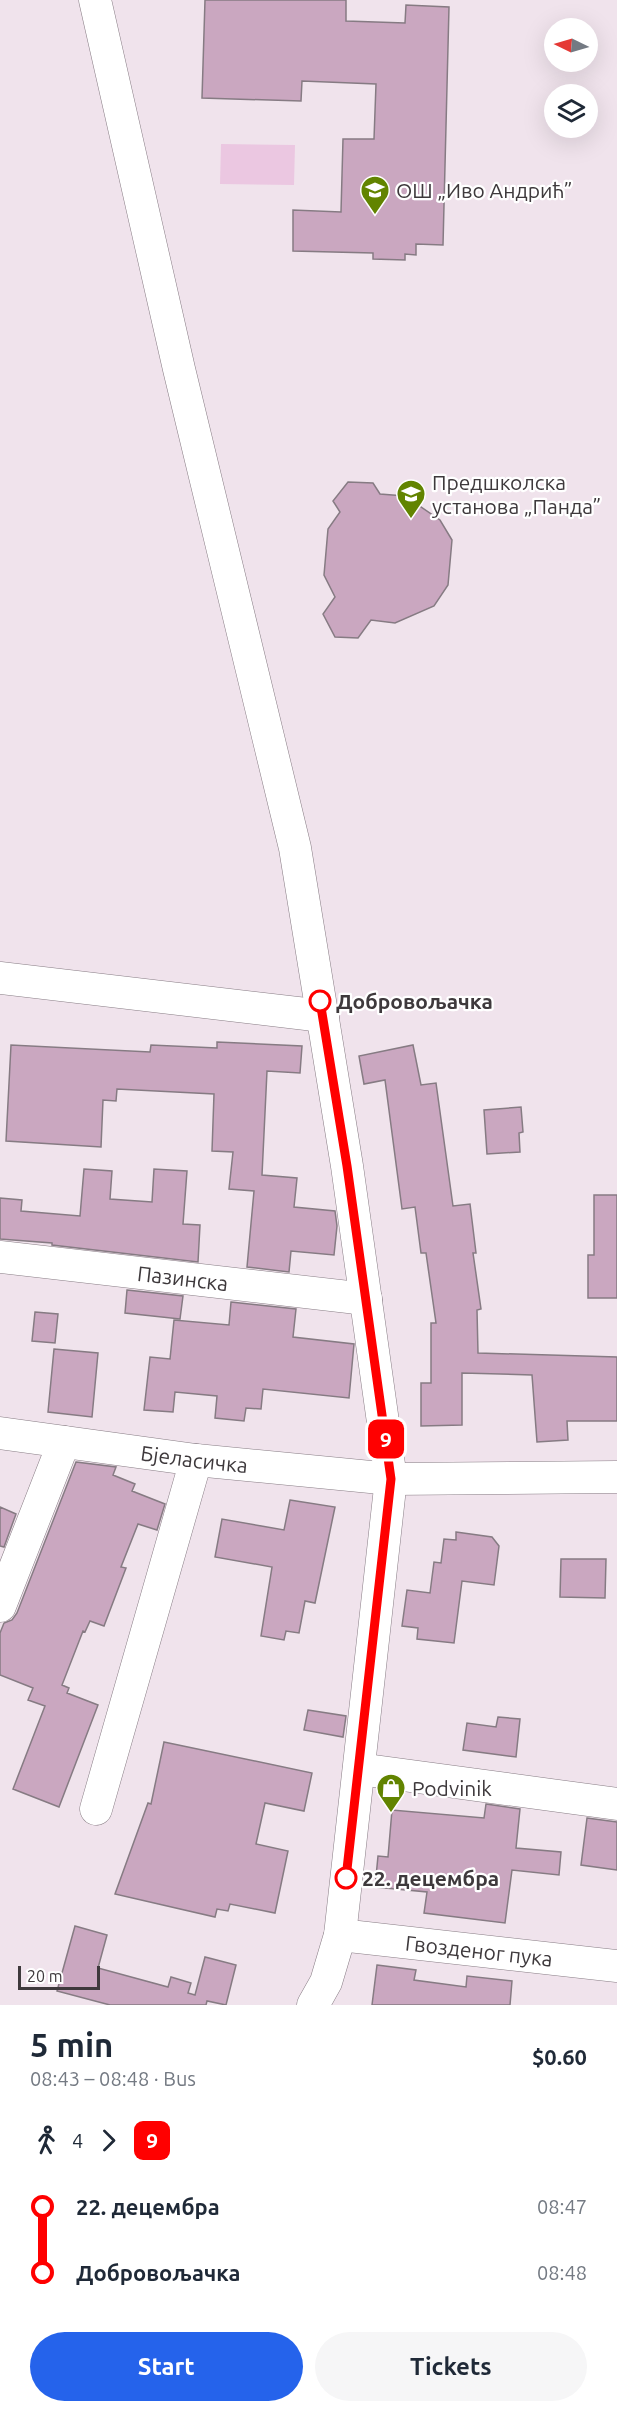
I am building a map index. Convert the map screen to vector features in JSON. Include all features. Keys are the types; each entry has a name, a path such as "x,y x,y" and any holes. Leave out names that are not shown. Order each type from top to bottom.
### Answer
{"street":[{"path":"95,0 179,369 295,848 323,1016 391,1479 340,1935 326,1982 313,2005"},
{"path":"0,978 323,1016"},
{"name":"Пазинска","path":"0,1257 366,1299"},
{"name":"Бјеласичка","path":"0,1433 196,1460 391,1479 617,1477"},
{"path":"0,1606 64,1442"},
{"path":"96,1809 196,1460"},
{"path":"359,1769 617,1804"},
{"name":"Гвозденог пука","path":"340,1935 617,1966"}],"shaded area":[{"path":"221,144 295,145 294,185 220,184"}],"building":[{"path":"205,0 346,0 346,21 405,23 406,5 449,7 443,245 416,244 416,255 405,254 405,260 373,259 373,253 293,251 293,210 341,212 343,139 374,139 376,84 302,81 301,101 202,98"},
{"name":"Предшколска установа „Панда”","path":"348,482 373,483 380,494 405,496 440,520 452,540 448,585 434,606 395,623 371,620 358,638 335,637 323,614 335,597 324,575 328,529 340,512 333,501"},
{"path":"217,1042 302,1046 300,1073 267,1071 262,1175 297,1178 294,1207 335,1211 337,1226 334,1255 291,1251 289,1272 247,1267 254,1191 229,1189 233,1152 212,1151 214,1094 117,1089 116,1101 103,1100 101,1147 6,1141 11,1045 150,1052 151,1045 217,1048"},
{"path":"413,1045 421,1085 436,1083 453,1206 470,1204 476,1253 473,1253 481,1309 477,1310 478,1353 617,1357 617,1421 567,1421 568,1440 537,1442 532,1375 462,1373 462,1425 421,1426 421,1383 431,1383 431,1323 436,1323 426,1253 421,1253 415,1207 402,1209 385,1080 364,1084 359,1056"},
{"path":"521,1107 523,1132 519,1133 520,1152 487,1154 484,1110"},
{"path":"84,1169 112,1171 110,1199 152,1202 154,1169 187,1171 183,1224 200,1225 198,1262 52,1245 52,1243 0,1239 0,1198 22,1200 21,1211 80,1216"},
{"path":"594,1195 617,1195 617,1298 588,1298 588,1255 594,1255"},
{"path":"127,1290 183,1296 180,1319 125,1313"},
{"path":"231,1302 296,1309 293,1337 354,1344 349,1398 263,1389 261,1409 246,1408 244,1421 215,1418 217,1396 175,1392 173,1412 144,1410 150,1357 170,1359 174,1320 229,1325"},
{"path":"35,1312 58,1314 55,1343 32,1341"},
{"path":"54,1349 98,1353 92,1417 48,1412"},
{"path":"76,1462 116,1467 113,1475 135,1484 132,1491 165,1504 157,1530 138,1524 121,1567 126,1568 104,1626 90,1621 85,1632 83,1631 62,1685 69,1688 67,1693 98,1705 59,1807 13,1789 45,1706 28,1700 33,1688 0,1675 0,1633 4,1623 12,1620 17,1613"},
{"path":"290,1500 335,1507 315,1603 305,1601 299,1633 286,1631 284,1640 261,1636 272,1567 215,1557 222,1519 284,1530"},
{"path":"0,1507 16,1514 4,1547 0,1546"},
{"path":"456,1532 492,1537 499,1546 494,1585 462,1581 454,1643 417,1639 418,1628 402,1626 407,1590 430,1593 434,1562 441,1563 444,1539 456,1540"},
{"path":"561,1559 606,1559 605,1598 560,1597"},
{"path":"308,1710 346,1716 343,1737 304,1730"},
{"path":"498,1717 520,1719 516,1757 463,1750 467,1723 496,1727"},
{"path":"164,1742 312,1773 304,1811 265,1803 256,1844 288,1851 275,1913 230,1904 228,1911 217,1909 215,1917 115,1894 148,1803 151,1804"},
{"path":"486,1804 520,1809 516,1848 561,1852 559,1875 512,1870 505,1923 424,1913 427,1892 375,1887 378,1856 388,1857 392,1810 484,1818"},
{"path":"587,1818 617,1822 617,1870 581,1865"},
{"path":"75,1926 107,1935 98,1968 168,1987 171,1977 191,1983 188,1993 195,1995 205,1957 236,1965 226,2005 207,2001 206,2005 110,2005 57,1991"},
{"path":"377,1965 416,1970 414,1980 466,1987 467,1976 512,1981 510,2005 372,2005"}],"bus line":[{"name":"9","path":"320,1001 347,1166 391,1479 385,1550 346,1878"}],"place":[{"name":"ОШ „Иво Андрић”","path":"375,216"},
{"name":"Предшколска установа „Панда”","path":"411,520"},
{"name":"Добровољачка","path":"320,1001"},
{"name":"Podvinik","path":"391,1814"},
{"name":"22. децембра","path":"346,1878"}]}
